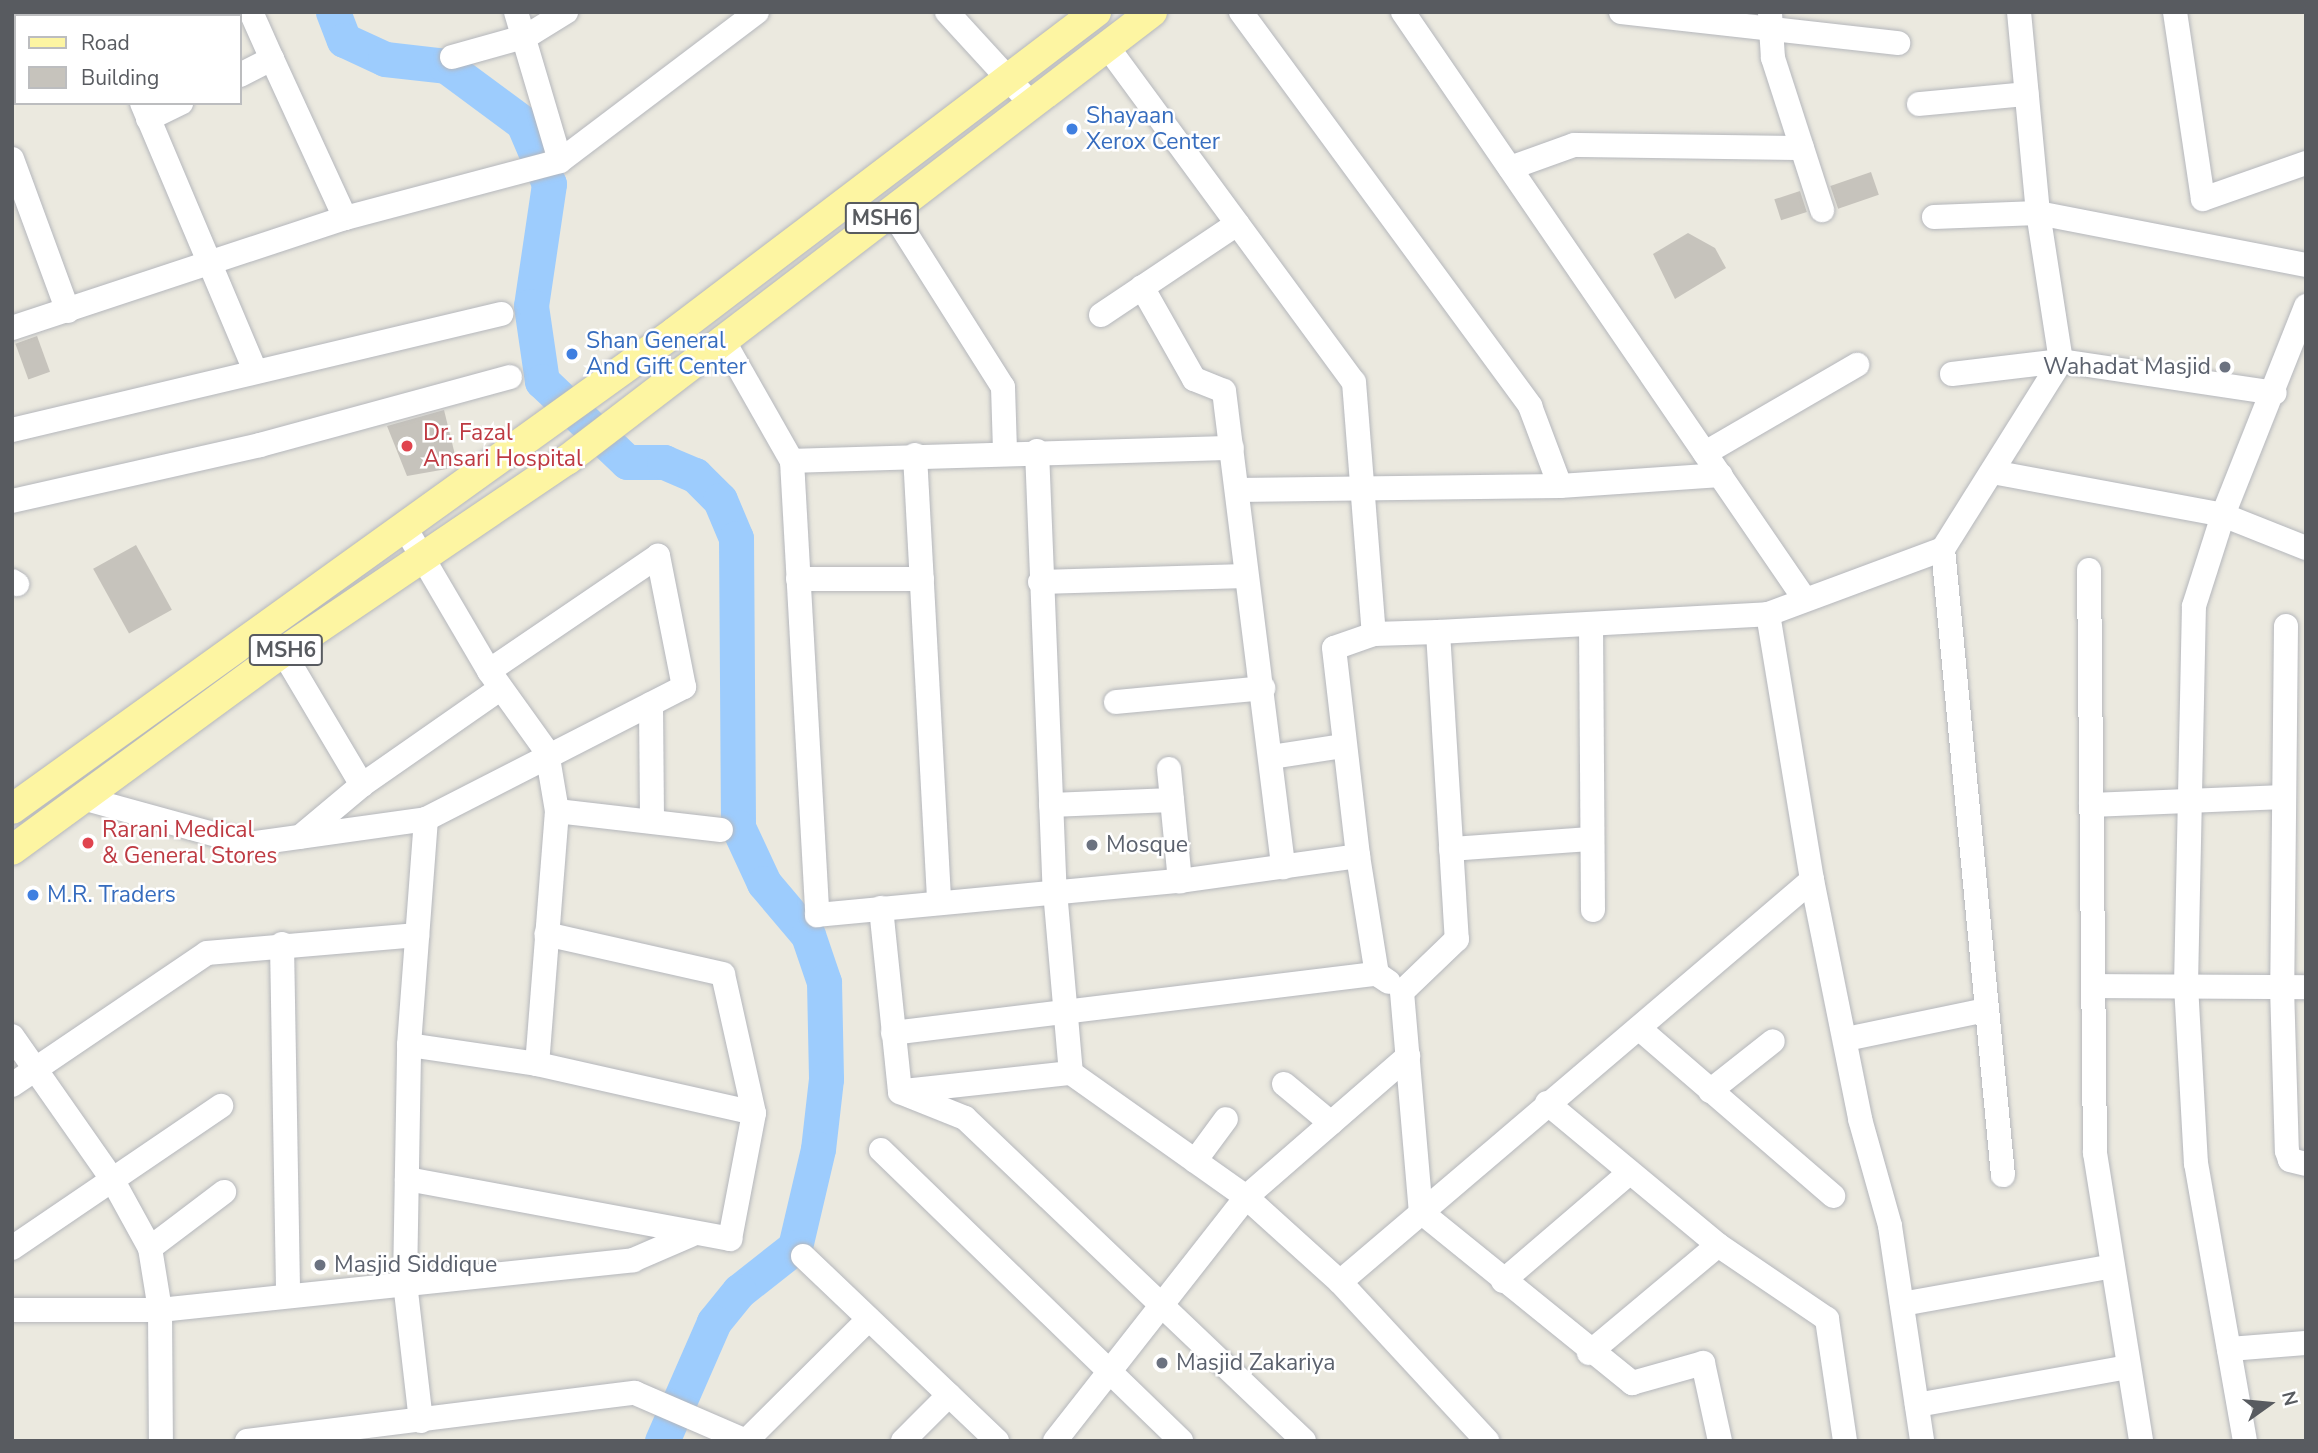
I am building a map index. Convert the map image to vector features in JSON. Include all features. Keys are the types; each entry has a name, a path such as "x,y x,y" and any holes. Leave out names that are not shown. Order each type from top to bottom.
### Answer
{"main road":[{"name":"MSH6","path":"12,809 547,423 1010,80 1096,12"},
{"name":"MSH6","path":"13,849 86,799 283,652 567,460 722,338 1033,106 1153,12"}],"street":[{"path":"250,12 345,218"},
{"path":"516,12 527,36 554,162"},
{"path":"452,57 527,36 566,12"},
{"path":"12,328 345,218 554,162 757,12"},
{"path":"947,12 1033,106"},
{"path":"1241,12 1530,406 1560,486"},
{"path":"1403,12 1804,598"},
{"path":"1621,12 1771,20 1898,43"},
{"path":"2003,1174 1943,549 2061,361 2038,212 2019,12"},
{"path":"2175,12 2203,199 2306,163"},
{"path":"1771,20 1773,58 1822,210"},
{"path":"1108,49 1354,382 1374,634"},
{"path":"242,74 272,60"},
{"path":"1919,104 2027,94"},
{"path":"172,105 145,111 255,370"},
{"path":"1510,168 1574,145 1802,148"},
{"path":"12,159 68,311"},
{"path":"891,211 1003,387 1005,451"},
{"path":"1934,218 2038,212 2306,265"},
{"path":"1101,315 1237,224"},
{"path":"1142,287 1194,379 1224,391 1246,576 1263,688 1283,867"},
{"path":"2245,1441 2196,1164 2186,986 2194,606 2223,515 2275,393 2305,312"},
{"path":"12,430 255,370 501,314"},
{"path":"722,338 792,461 817,915 1180,881 1357,856"},
{"path":"1952,374 2061,361 2275,393"},
{"path":"1704,453 1857,365"},
{"path":"12,501 260,445 510,377"},
{"path":"792,461 1005,451 1232,449"},
{"path":"1037,451 1040,582 1055,891 1071,1073"},
{"path":"915,455 939,902"},
{"path":"1992,472 2223,515 2306,548"},
{"path":"1237,490 1361,492 1560,486 1721,475"},
{"path":"404,526 421,560 495,680 547,752 557,811 537,1064"},
{"path":"1377,974 1357,856 1334,648 1374,634 1768,614 1804,598 1943,549"},
{"path":"86,799 249,844 300,837 426,819 547,752 684,687 658,556 495,680 300,837"},
{"path":"2089,570 2095,1153 2141,1441"},
{"path":"1040,582 1246,576"},
{"path":"798,579 922,579"},
{"path":"1768,614 1812,880 1860,1119 1890,1226 1922,1441"},
{"path":"1591,624 1593,910"},
{"path":"2286,626 2284,797 2294,987 2287,1151 2290,1160 2306,1164"},
{"path":"1402,992 1457,939 1438,632"},
{"path":"283,652 362,785"},
{"path":"1116,702 1263,688"},
{"path":"651,704 652,821"},
{"path":"1271,757 1343,746"},
{"path":"1169,769 1180,881"},
{"path":"2091,805 2284,797"},
{"path":"1051,805 1172,800"},
{"path":"557,811 721,830"},
{"path":"421,1421 405,1283 409,1045 426,819"},
{"path":"1451,849 1592,839"},
{"path":"1340,1282 1547,1103 1641,1030 1812,880"},
{"path":"881,908 900,1092"},
{"path":"407,1179 691,1236 730,1239 754,1113 723,974 546,934"},
{"path":"12,1085 207,953 282,944 417,935"},
{"path":"282,944 288,1294"},
{"path":"892,1033 1377,974 1402,992 1421,1212 1589,1353 1632,1383 1703,1363 1720,1441"},
{"path":"2093,986 2294,987"},
{"path":"1846,1039 1986,1010"},
{"path":"1641,1030 1833,1196"},
{"path":"12,1036 112,1179 150,1248 160,1310 161,1441"},
{"path":"1710,1091 1773,1041"},
{"path":"409,1045 537,1064 754,1113"},
{"path":"1055,1441 1246,1197 1408,1056"},
{"path":"900,1092 1071,1073 1246,1197 1340,1282 1487,1441"},
{"path":"1284,1084 1331,1123"},
{"path":"900,1092 965,1118 1304,1441"},
{"path":"1547,1103 1718,1245 1827,1319 1845,1441"},
{"path":"12,1248 221,1106"},
{"path":"1195,1161 1226,1119"},
{"path":"881,1150 1111,1369 1181,1441"},
{"path":"1503,1281 1630,1172"},
{"path":"150,1248 225,1192"},
{"path":"12,1310 160,1310 288,1294 633,1260 691,1236"},
{"path":"1589,1353 1718,1245"},
{"path":"803,1256 997,1441"},
{"path":"1902,1304 2113,1266"},
{"path":"247,1441 341,1436 421,1421 635,1393 652,1396 746,1441 869,1319"},
{"path":"2230,1349 2306,1343"},
{"path":"1917,1405 2129,1367"},
{"path":"903,1441 949,1395"}],"building":[{"path":"1871,172 1879,195 1838,209 1830,186"},
{"path":"1800,191 1807,212 1781,220 1774,199"},
{"path":"1688,233 1715,248 1726,268 1675,299 1653,254"},
{"path":"37,336 50,372 28,380 15,344"},
{"path":"444,410 458,467 407,476 387,426"},
{"path":"136,545 172,610 129,633 93,569"}],"waterway":[{"path":"333,12 344,40 385,59 446,66 523,123 549,184 531,306 542,381 627,462 664,462 695,475 720,500 736,538 738,827 764,883 808,935 824,982 826,1079 818,1149 795,1247 739,1291 714,1322 662,1441"}],"place":[{"name":"Shayaan Xerox Center","path":"1072,129"},
{"name":"Shan General And Gift Center","path":"572,354"},
{"name":"Wahadat Masjid","path":"2225,367"},
{"name":"Dr. Fazal Ansari Hospital","path":"407,446"},
{"name":"Rarani Medical & General Stores","path":"88,843"},
{"name":"Mosque","path":"1092,845"},
{"name":"M.R. Traders","path":"33,895"},
{"name":"Masjid Siddique","path":"320,1265"},
{"name":"Masjid Zakariya","path":"1162,1363"}]}
